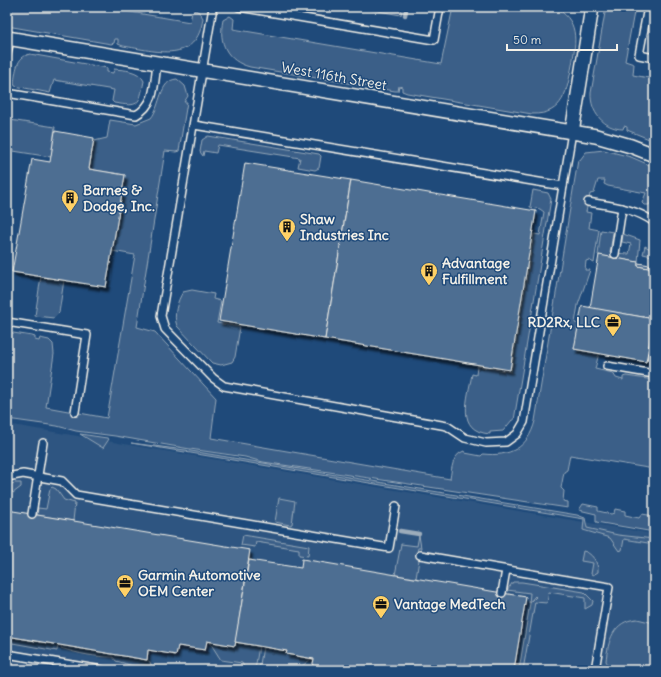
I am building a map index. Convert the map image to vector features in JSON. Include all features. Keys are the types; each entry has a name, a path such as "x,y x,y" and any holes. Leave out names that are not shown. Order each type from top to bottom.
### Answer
{"street":[{"path":"572,132 592,7"},
{"name":"West 116th Street","path":"8,38 572,132 614,140 654,155"}],"lane":[{"path":"214,7 160,316 165,329 213,378 224,386 447,426 465,438 486,443 506,442 517,434 524,422 572,132"},
{"path":"239,7 434,40 440,7"},
{"path":"648,7 639,55 654,58"},
{"path":"7,54 8,38"},
{"path":"7,93 136,115 146,109 152,99 158,63"},
{"path":"194,126 563,186"},
{"path":"588,202 622,208 646,216 654,222"},
{"path":"614,254 622,208"},
{"path":"7,322 87,335 75,412"},
{"path":"607,366 654,374"},
{"path":"32,514 44,443"},
{"path":"7,477 23,474 62,481 76,495 389,548 396,506"},
{"path":"420,555 609,588 594,670"},
{"path":"502,593 506,570"},
{"path":"7,654 102,670"}],"shaded area":[{"path":"7,7 101,7 190,22 192,12 195,10 199,12 203,18 199,33 193,43 184,49 173,52 161,52 123,46 118,44 118,39 115,39 114,43 111,44 7,26"},
{"path":"355,7 386,7 402,10 401,15"},
{"path":"453,7 553,7 562,12 572,24 575,48 566,92 557,106 543,113 532,114 407,93 402,91 402,87 399,86 398,91 395,91 250,67 242,64 230,56 223,43 222,36 223,20 230,16 234,19 233,29 441,64"},
{"path":"606,7 635,7 625,61 634,64 633,75 654,79 654,141 627,130 627,127 624,126 623,129 616,128 604,123 593,107 591,93"},
{"path":"30,54 107,68 107,72 113,73 114,69 127,70 135,73 142,77 144,81 141,96 136,103 129,105 114,103 112,101 114,90 54,80 50,93 15,86 16,69 19,61"},
{"path":"177,79 185,86 188,96 184,102 187,102 179,151 165,151 137,327 155,332 216,398 211,438 450,479 452,466 455,459 464,451 465,453 481,456 483,454 502,454 516,449 523,444 528,438 535,421 578,160 580,160 586,152 604,150 631,157 654,167 654,197 649,205 644,205 642,203 646,193 608,186 604,184 605,180 598,180 594,193 590,194 586,212 591,213 589,228 599,230 594,263 589,260 586,261 585,270 590,270 578,305 575,323 579,324 574,349 599,353 595,369 613,373 616,378 623,380 623,377 626,376 654,380 654,469 570,455 567,470 564,472 561,488 564,491 563,501 568,502 568,508 263,462 245,457 7,419 7,332 32,336 35,337 35,340 39,341 40,338 49,340 53,344 54,354 46,407 107,418 135,255 112,251 125,175 89,169 94,141 107,138 110,120 136,124 151,118 167,84 171,80"},
{"path":"10,120 55,127 51,157 7,150"},
{"path":"208,136 319,154 321,156 319,168 315,170 298,167 300,158 218,145 216,153 204,151 203,156 200,152 202,140"},
{"path":"533,190 548,193 551,199 514,420 512,420 503,431 490,432 490,434 479,432 472,427 466,412 472,374 476,375 477,366 511,372 534,234 540,235 544,212 540,209 530,207"},
{"path":"601,230 613,232 610,253 629,254 631,244 622,242 623,234 640,240 638,262 598,255"},
{"path":"645,246 654,251 654,269 649,268 652,256 643,254"},
{"path":"41,276 64,280 59,313 54,318 35,316"},
{"path":"192,290 214,294 213,299 221,301 217,323 240,327 235,357 232,362 221,365 212,363 177,326 175,318 179,300 183,292"},
{"path":"7,424 654,534 654,670 7,670"},
{"path":"80,434 107,438 109,439 103,448"},
{"path":"131,443 185,450 577,515 585,518 587,528 618,535 654,539 654,544 624,539 622,550 619,551 610,538 583,530 584,519"},
{"path":"21,483 21,487 13,493 10,488 7,489 7,485"},
{"path":"52,487 56,489 64,500 75,503 73,521 37,515 38,508 46,509 50,489"},
{"path":"279,498 295,501 292,524 290,525 275,522"},
{"path":"583,504 598,507 598,511 611,514 614,513 615,509 625,511 625,515 639,518 642,514 654,516 654,532 596,522 596,514 579,510"},
{"path":"243,535 309,546 308,556 299,555 299,549 256,542 255,547 241,545"},
{"path":"419,535 421,548 418,548 417,553 420,554 416,578 395,575 401,544 417,546"},
{"path":"583,551 589,553 596,562 598,572 593,575 591,574 593,563 581,561"},
{"path":"513,582 522,582 584,592 593,601 592,605 585,609 585,598 549,592 547,603 535,602 523,670 519,670 530,603 536,597 535,596 529,603 530,593 507,590"},
{"path":"637,619 654,623 654,670 611,670 606,661 608,646 613,633 622,624"},
{"path":"7,636 58,645 57,651 7,642"},
{"path":"209,641 235,642 259,646 255,670 246,670 242,663 221,660"},
{"path":"62,645 147,660 150,662 153,670 139,668 116,661 113,657 93,656 74,652 61,648"},
{"path":"263,647 287,651 286,654 311,659 297,670 259,670"}],"building":[{"name":"Barnes & Dodge, Inc.","path":"55,131 94,138 89,169 125,175 106,287 12,272 32,159 50,162"},
{"name":"Shaw Industries Inc","path":"245,163 351,180 325,339 219,321"},
{"name":"Advantage Fulfillment","path":"351,180 536,211 510,370 325,339"},
{"path":"599,255 638,262 638,266 654,269 654,319 590,308"},
{"path":"638,263 650,265 649,268 638,266"},
{"name":"RD2Rx, LLC","path":"582,306 654,319 646,362 574,349"},
{"path":"654,319 654,358 651,357 651,360 647,360"},
{"name":"Garmin Automotive OEM Center","path":"7,510 250,550 235,646 207,641 205,650 178,646 176,655 148,650 147,660 7,636"},
{"name":"Vantage MedTech","path":"302,559 526,597 514,670 323,670 312,668 314,659 286,654 287,651 235,642 249,560 301,568"}],"waterway":[{"path":"405,15 406,10"},
{"path":"400,531 419,534"}],"place":[{"name":"Barnes & Dodge, Inc.","path":"70,213"},
{"name":"Shaw Industries Inc","path":"287,242"},
{"name":"Advantage Fulfillment","path":"429,286"},
{"name":"RD2Rx, LLC","path":"613,337"},
{"name":"Garmin Automotive OEM Center","path":"125,598"},
{"name":"Vantage MedTech","path":"381,619"}]}
